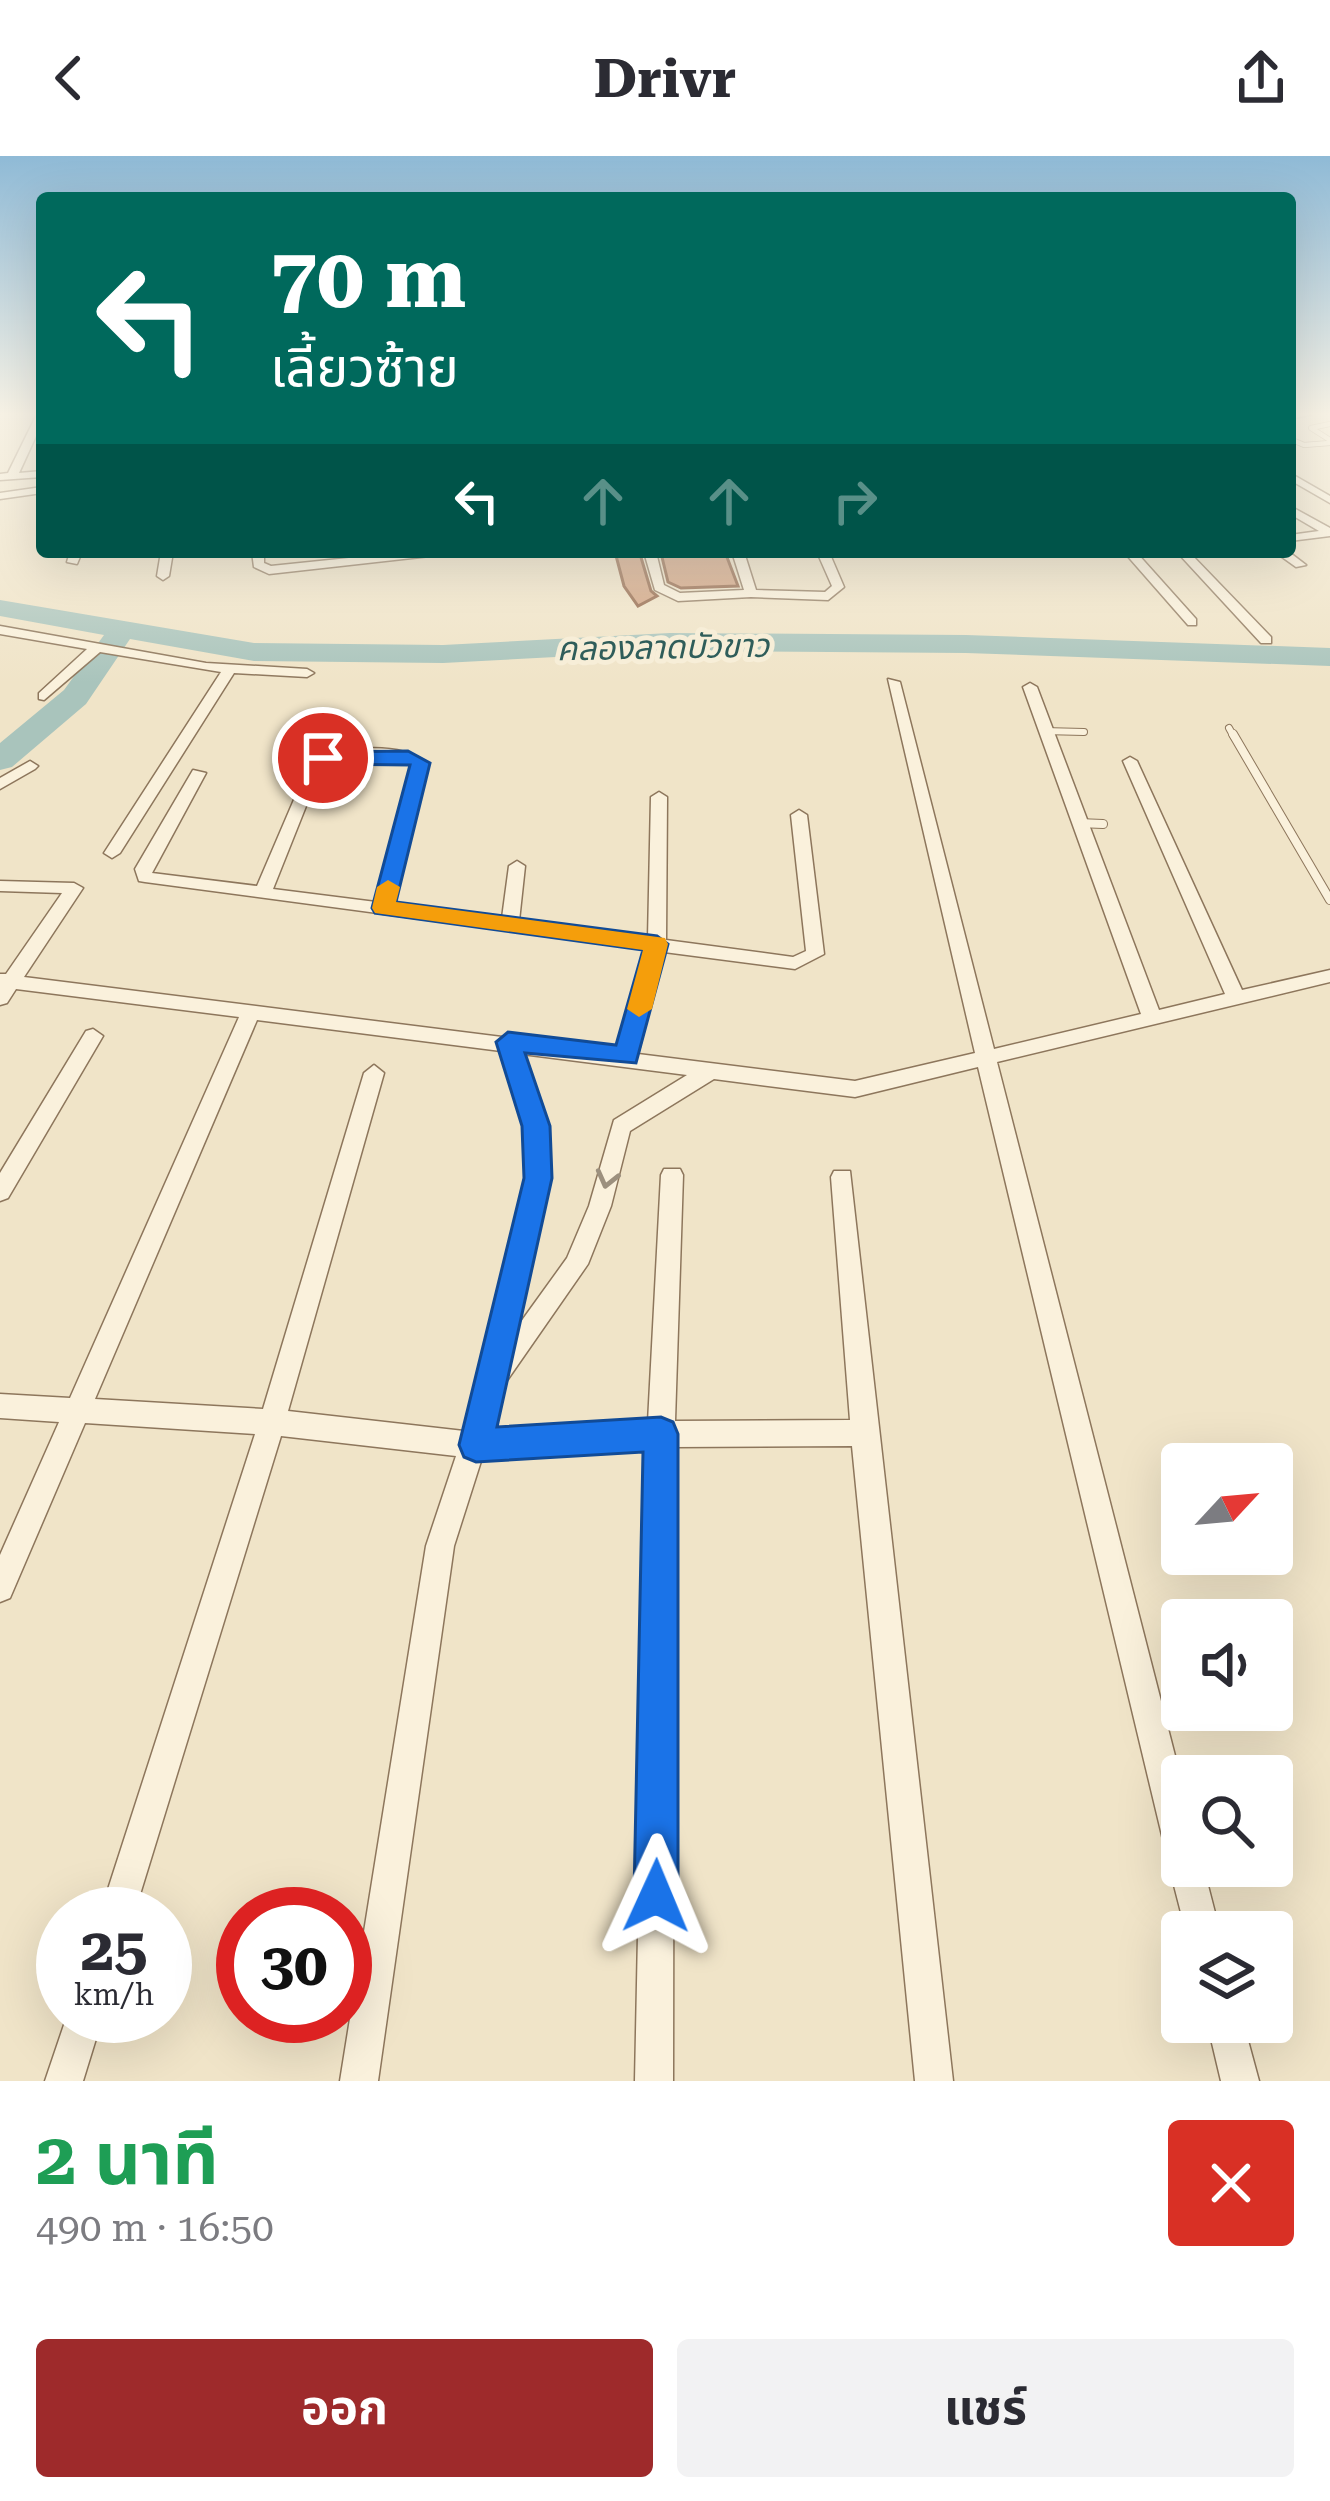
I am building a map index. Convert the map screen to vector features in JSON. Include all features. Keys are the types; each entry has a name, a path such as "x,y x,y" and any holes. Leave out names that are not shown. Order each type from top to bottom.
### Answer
{"street":[{"path":"1296,513 1330,533"},
{"path":"1296,537 1330,533"},
{"path":"163,576 166,558"},
{"path":"259,558 258,565 269,569 343,558"},
{"path":"652,558 659,587 670,596 821,597 838,592 825,558"},
{"path":"740,558 751,593"},
{"path":"1135,558 1192,622"},
{"path":"1190,558 1266,640"},
{"path":"1290,558 1300,565"},
{"path":"0,630 130,655 307,673"},
{"path":"44,696 90,648"},
{"path":"112,853 230,668"},
{"path":"892,682 1161,1764"},
{"path":"1030,687 1152,1017"},
{"path":"262,893 316,763 331,755 408,756 420,763 383,908"},
{"path":"1130,761 1236,998"},
{"path":"0,784 30,766"},
{"path":"198,773 143,869 145,877 795,963 814,954 800,814"},
{"path":"626,1056 657,944 659,797"},
{"path":"510,925 517,866"},
{"path":"0,886 74,888 4,986"},
{"path":"4,986 252,1010 855,1089 1330,976"},
{"path":"0,1588 252,1010"},
{"path":"0,1192 93,1036"},
{"path":"359,2081 440,1546 493,1382 538,1178 536,1126 508,1042"},
{"path":"493,1382 576,1264 601,1206 621,1126 710,1071"},
{"path":"126,1887 272,1422 374,1073"},
{"path":"654,2081 661,1434 672,1175"},
{"path":"842,1177 864,1433 934,2081"},
{"path":"0,1406 272,1422 476,1445 661,1434 864,1433"},
{"path":"64,2081 76,2043"},
{"path":"1231,2043 1240,2081"}],"lane":[{"path":"1229,728 1330,900"},
{"path":"1043,730 1084,732"},
{"path":"1078,823 1103,824"}],"building":[{"path":"617,558 641,558 651,591 657,596 638,606 624,586"},
{"path":"662,558 727,558 738,586 681,588 668,582"}],"waterway":[{"name":"คลองลาดบัวขาว","path":"0,608 254,652 443,654 670,642 966,644 1330,657"},
{"path":"0,760 75,697 122,630"}],"slow traffic":[{"path":"388,887 383,908 657,944 639,1009"}],"route":[{"path":"323,758 408,756 420,763 383,908 657,944 626,1056 508,1042 536,1126 538,1178 476,1445 661,1434 656,1896"}]}
